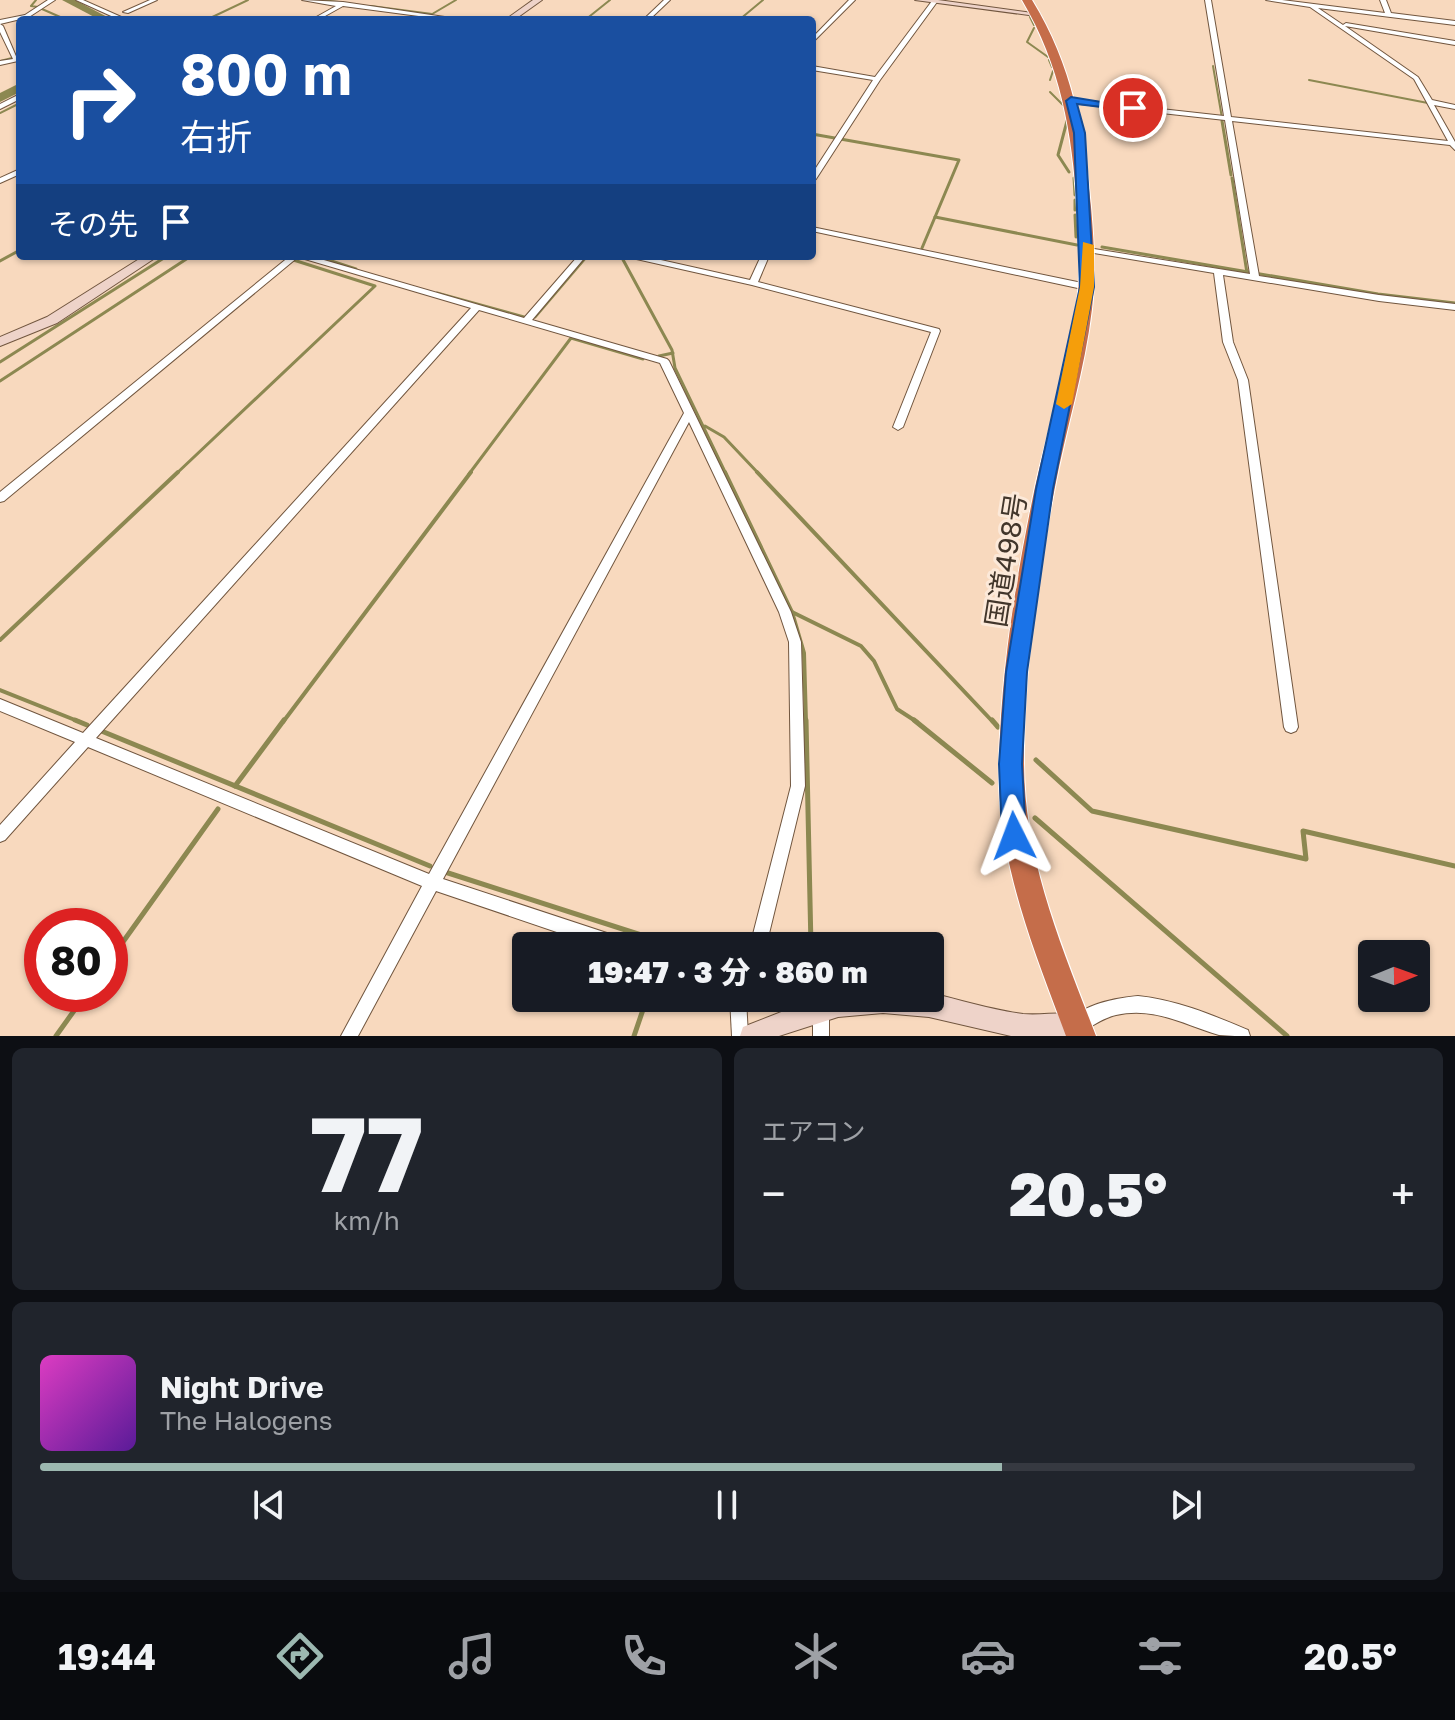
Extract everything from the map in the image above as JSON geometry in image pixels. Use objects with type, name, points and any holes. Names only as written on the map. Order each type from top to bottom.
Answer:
[{"type":"highway","name":"国道498号","points":[[1032,7],[1071,101],[1080,133],[1088,250],[1087,287],[1044,489],[1017,672],[1011,764],[1014,836],[1030,904],[1079,1030]]},
{"type":"street","points":[[27,16],[52,0]]},
{"type":"street","points":[[79,0],[117,16]]},
{"type":"street","points":[[124,16],[122,13],[154,0]]},
{"type":"street","points":[[305,0],[433,16]]},
{"type":"street","points":[[515,16],[538,0]]},
{"type":"street","points":[[650,16],[667,0]]},
{"type":"street","points":[[657,16],[674,0]]},
{"type":"street","points":[[816,37],[852,0]]},
{"type":"street","points":[[919,0],[1032,7]]},
{"type":"street","points":[[1208,0],[1254,275]]},
{"type":"street","points":[[1269,0],[1455,23]]},
{"type":"street","points":[[1383,0],[1389,16]]},
{"type":"street","points":[[816,172],[877,79],[934,2]]},
{"type":"street","points":[[322,16],[346,3]]},
{"type":"street","points":[[1312,6],[1416,78],[1454,145]]},
{"type":"street","points":[[126,12],[132,16]]},
{"type":"street","points":[[0,24],[16,60],[0,63]]},
{"type":"street","points":[[1341,25],[1455,43]]},
{"type":"street","points":[[816,69],[877,79]]},
{"type":"street","points":[[1071,101],[1454,145]]},
{"type":"street","points":[[1431,102],[1455,107]]},
{"type":"street","points":[[816,230],[1087,287]]},
{"type":"street","points":[[1088,250],[1455,307]]},
{"type":"street","points":[[0,342],[52,320],[146,260]]},
{"type":"street","points":[[0,498],[293,260]]},
{"type":"street","points":[[302,260],[527,320],[664,361],[785,612],[795,642],[798,786],[762,932]]},
{"type":"street","points":[[527,320],[579,260]]},
{"type":"street","points":[[662,260],[936,331],[898,427]]},
{"type":"street","points":[[753,283],[763,260]]},
{"type":"street","points":[[1218,272],[1228,342],[1243,380],[1291,727]]},
{"type":"street","points":[[0,835],[82,740],[477,307]]},
{"type":"street","points":[[349,1036],[430,882],[688,414]]},
{"type":"street","points":[[0,705],[430,882],[580,932]]},
{"type":"street","points":[[944,1009],[1038,1034],[1079,1030],[1103,1009],[1141,1003],[1171,1007],[1242,1036]]},
{"type":"street","points":[[739,1012],[740,1036]]},
{"type":"street","points":[[752,1036],[809,1012]]},
{"type":"street","points":[[821,1012],[821,1036]]},
{"type":"waterway","points":[[36,0],[31,6],[38,7]]},
{"type":"waterway","points":[[67,0],[100,16]]},
{"type":"waterway","points":[[214,16],[248,0]]},
{"type":"waterway","points":[[321,0],[339,2]]},
{"type":"waterway","points":[[429,16],[456,0]]},
{"type":"waterway","points":[[590,16],[610,0]]},
{"type":"waterway","points":[[744,16],[763,0]]},
{"type":"waterway","points":[[371,6],[432,14]]},
{"type":"waterway","points":[[653,16],[659,8]]},
{"type":"waterway","points":[[42,9],[58,16]]},
{"type":"waterway","points":[[1030,17],[1034,25]]},
{"type":"waterway","points":[[1034,28],[1027,42],[1048,57]]},
{"type":"waterway","points":[[0,61],[12,58]]},
{"type":"waterway","points":[[1049,60],[1052,67]]},
{"type":"waterway","points":[[1213,66],[1222,118]]},
{"type":"waterway","points":[[1050,80],[1053,71]]},
{"type":"waterway","points":[[1309,80],[1433,104]]},
{"type":"waterway","points":[[0,98],[16,89]]},
{"type":"waterway","points":[[1050,92],[1063,105]]},
{"type":"waterway","points":[[0,113],[16,105]]},
{"type":"waterway","points":[[1067,121],[1058,155],[1069,172]]},
{"type":"waterway","points":[[1222,121],[1231,175]]},
{"type":"waterway","points":[[816,135],[959,160],[935,217]]},
{"type":"waterway","points":[[1074,178],[1075,195]]},
{"type":"waterway","points":[[1232,178],[1247,272]]},
{"type":"waterway","points":[[1075,200],[1075,210]]},
{"type":"waterway","points":[[1075,215],[1076,237]]},
{"type":"waterway","points":[[922,248],[935,217]]},
{"type":"waterway","points":[[935,217],[1077,245]]},
{"type":"waterway","points":[[1102,247],[1247,272]]},
{"type":"waterway","points":[[0,261],[16,252]]},
{"type":"waterway","points":[[0,362],[161,260]]},
{"type":"waterway","points":[[0,381],[185,260]]},
{"type":"waterway","points":[[176,474],[375,286],[294,260]]},
{"type":"waterway","points":[[328,260],[356,269]]},
{"type":"waterway","points":[[535,317],[584,260]]},
{"type":"waterway","points":[[623,260],[673,353]]},
{"type":"waterway","points":[[1247,272],[1378,294],[1455,303]]},
{"type":"waterway","points":[[437,293],[524,317]]},
{"type":"waterway","points":[[469,474],[571,338],[643,359]]},
{"type":"waterway","points":[[659,356],[673,353]]},
{"type":"waterway","points":[[673,353],[675,368],[726,474]]},
{"type":"waterway","points":[[705,426],[724,437],[759,474]]},
{"type":"waterway","points":[[0,640],[178,472]]},
{"type":"waterway","points":[[283,722],[471,472]]},
{"type":"waterway","points":[[725,472],[792,612]]},
{"type":"waterway","points":[[757,472],[993,722]]},
{"type":"waterway","points":[[792,612],[861,646],[874,661],[897,709],[914,720]]},
{"type":"waterway","points":[[792,612],[804,653],[806,722]]},
{"type":"waterway","points":[[0,690],[75,720]]},
{"type":"waterway","points":[[75,720],[80,722]]},
{"type":"waterway","points":[[75,720],[87,725]]},
{"type":"waterway","points":[[235,786],[284,720]]},
{"type":"waterway","points":[[806,720],[811,932]]},
{"type":"waterway","points":[[914,720],[992,783]]},
{"type":"waterway","points":[[992,720],[998,727]]},
{"type":"waterway","points":[[99,730],[235,786]]},
{"type":"waterway","points":[[1036,760],[1092,811],[1306,859],[1303,831],[1455,866]]},
{"type":"waterway","points":[[235,786],[430,866]]},
{"type":"waterway","points":[[128,935],[218,809]]},
{"type":"waterway","points":[[1035,818],[1287,1036]]},
{"type":"waterway","points":[[445,872],[632,932]]},
{"type":"waterway","points":[[56,1036],[73,1012]]},
{"type":"waterway","points":[[634,1036],[642,1012]]},
{"type":"slow traffic","points":[[1064,404],[1087,287],[1088,245]]},
{"type":"route","points":[[1014,836],[1011,764],[1017,672],[1044,489],[1087,287],[1088,250],[1080,133],[1071,101],[1133,108]]}]
